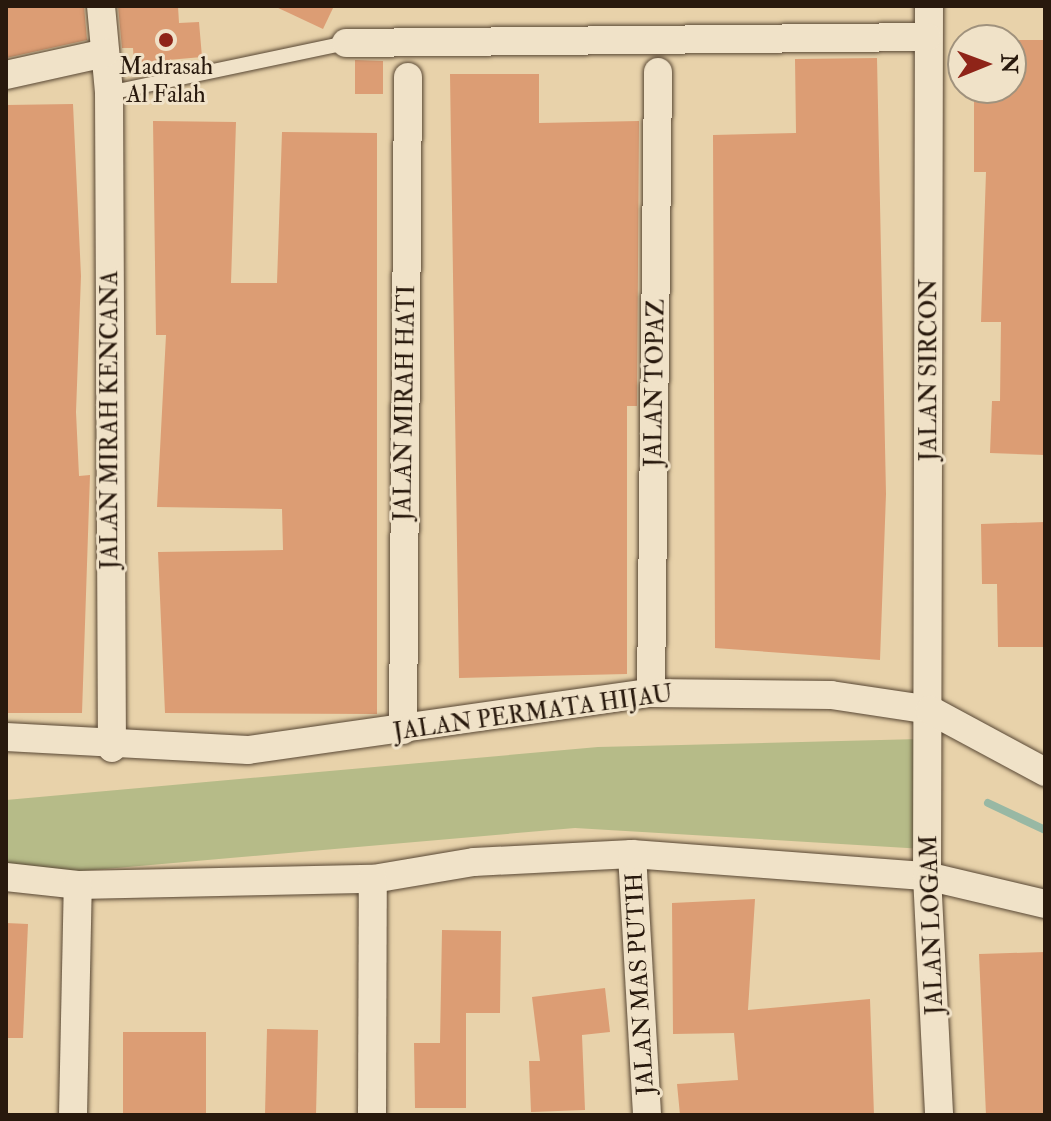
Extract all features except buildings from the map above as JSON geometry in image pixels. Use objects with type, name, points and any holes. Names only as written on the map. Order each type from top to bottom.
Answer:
[{"type":"street","name":"JALAN MIRAH KENCANA","points":[[101,6],[109,93],[112,748]]},
{"type":"street","name":"JALAN SIRCON","points":[[929,6],[930,722]]},
{"type":"street","points":[[346,43],[927,37]]},
{"type":"street","points":[[6,75],[105,53]]},
{"type":"street","name":"JALAN TOPAZ","points":[[651,693],[658,72]]},
{"type":"street","name":"JALAN MIRAH HATI","points":[[403,730],[408,77]]},
{"type":"street","name":"JALAN PERMATA HIJAU","points":[[6,737],[112,748],[248,750],[651,693],[831,695],[930,722],[1045,772]]},
{"type":"street","name":"JALAN LOGAM","points":[[930,722],[927,876],[939,1115]]},
{"type":"street","points":[[6,877],[78,885],[373,879],[474,862],[632,854],[927,876],[1045,904]]},
{"type":"street","name":"JALAN MAS PUTIH","points":[[632,854],[647,1115]]},
{"type":"street","points":[[372,1115],[373,879]]},
{"type":"street","points":[[73,1115],[78,885]]},
{"type":"lane","points":[[109,93],[346,43]]},
{"type":"green space","points":[[920,739],[924,849],[575,828],[48,874],[6,870],[6,800],[598,747]]},
{"type":"waterway","points":[[988,803],[1045,830]]},
{"type":"place","name":"Madrasah Al Falah","points":[[166,40]]}]
